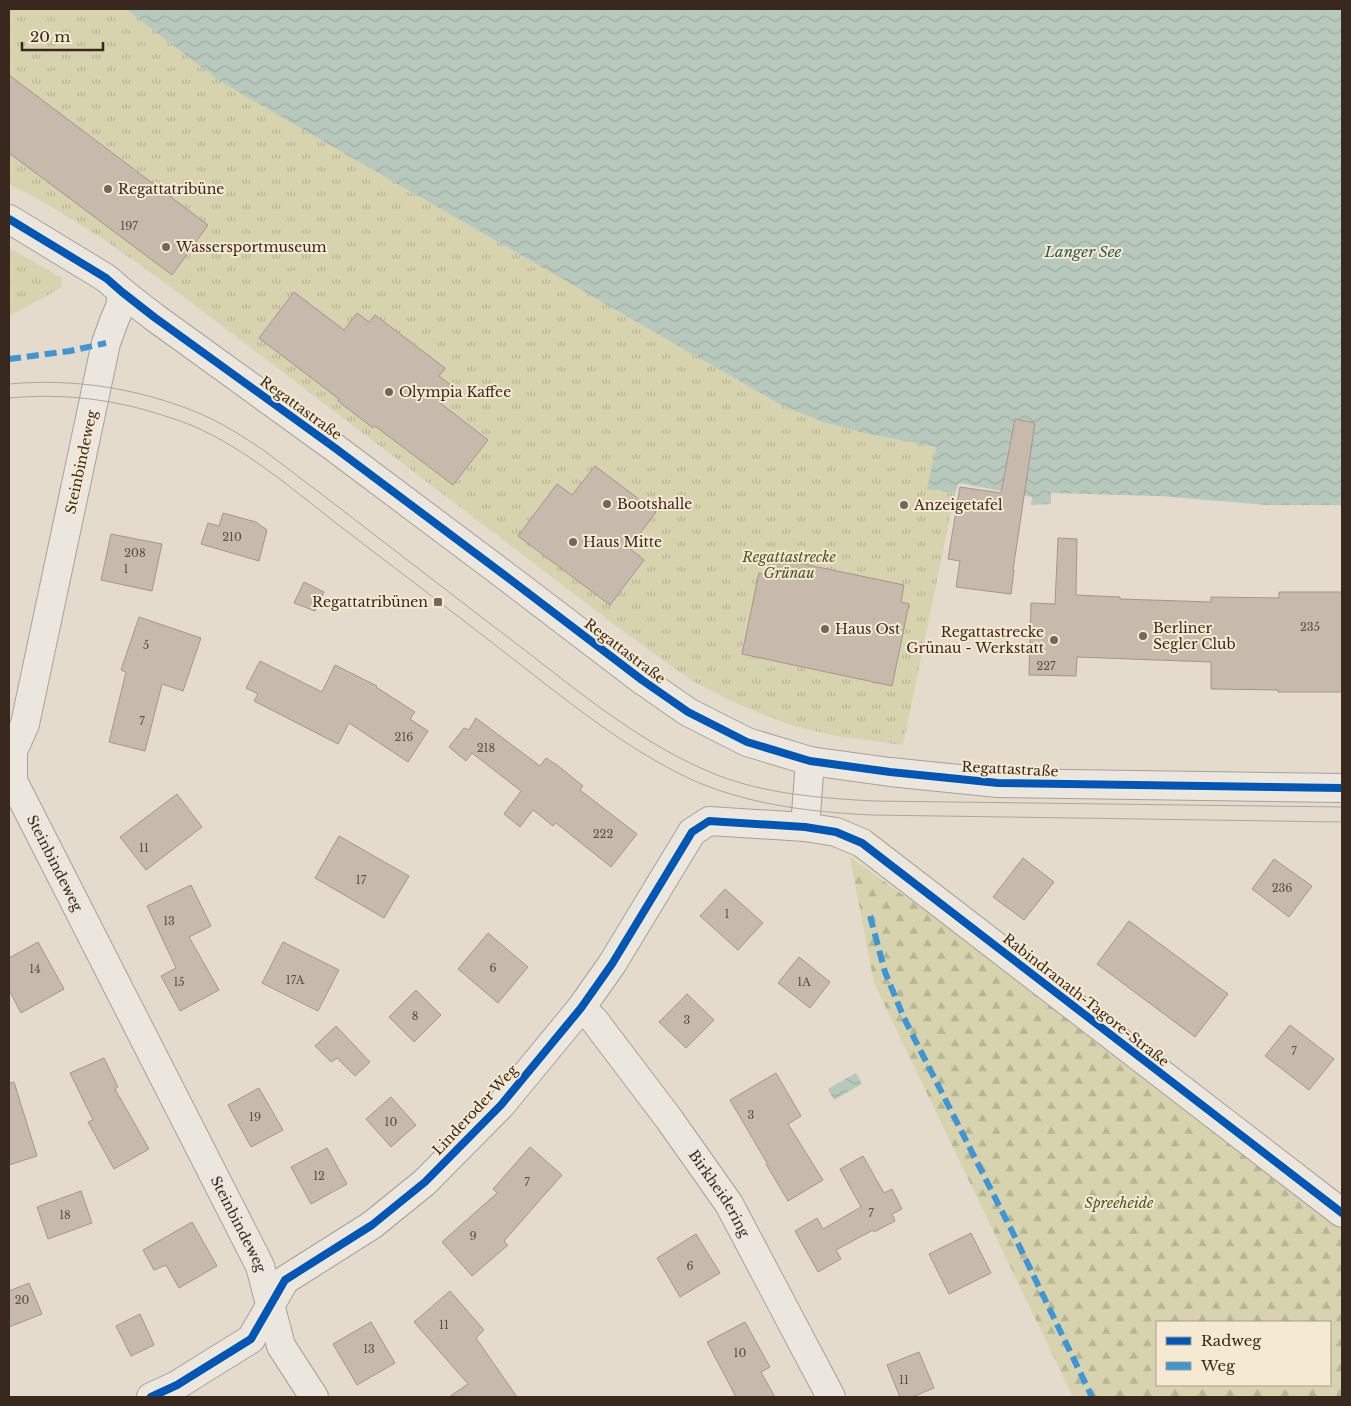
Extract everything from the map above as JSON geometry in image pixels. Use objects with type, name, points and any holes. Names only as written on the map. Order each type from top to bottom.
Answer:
[{"type":"street","name":"Regattastraße","points":[[9,219],[106,278],[154,317],[496,568],[642,680],[688,712],[747,742],[810,761],[890,772],[998,783],[1342,788]]},
{"type":"street","name":"Steinbindeweg","points":[[122,292],[120,307],[105,351],[26,724],[11,752],[13,781],[260,1266],[281,1346],[314,1397]]},
{"type":"street","points":[[805,827],[810,761]]},
{"type":"street","name":"Linderoder Weg","points":[[151,1397],[177,1385],[251,1339],[285,1280],[372,1226],[425,1182],[501,1106],[581,1008],[612,964],[692,832],[709,821],[805,827]]},
{"type":"street","name":"Rabindranath-Tagore-Straße","points":[[805,827],[836,832],[862,843],[1342,1213]]},
{"type":"street","name":"Birkheidering","points":[[581,1008],[594,1020],[663,1111],[728,1204],[832,1397]]},
{"type":"green space","name":"Regattastrecke Grünau","points":[[9,9],[128,9],[262,106],[781,405],[823,422],[863,433],[936,447],[936,491],[955,493],[903,745],[837,736],[794,726],[729,700],[693,681],[611,622],[175,290],[105,240],[42,201],[9,184]]},
{"type":"green space","points":[[9,248],[62,278],[61,288],[9,316]]},
{"type":"green space","name":"Spreeheide","points":[[850,857],[1342,1209],[1342,1397],[1073,1397],[874,983]]},
{"type":"water","name":"Langer See","points":[[126,9],[1342,9],[1342,505],[1267,505],[1159,496],[1051,493],[1051,504],[1031,505],[1032,497],[959,483],[955,493],[927,489],[936,447],[863,433],[823,422],[781,405],[220,81]]},
{"type":"water","points":[[856,1073],[862,1084],[834,1100],[828,1089]]},
{"type":"building","name":"Regattatribüne","points":[[9,75],[208,225],[172,275],[9,153]]},
{"type":"building","name":"Olympia Kaffee","points":[[294,292],[344,330],[357,313],[369,322],[375,315],[445,368],[439,376],[452,386],[439,402],[488,440],[453,485],[375,426],[373,428],[338,401],[339,399],[259,338]]},
{"type":"building","points":[[1015,419],[1035,423],[1011,594],[956,587],[960,561],[948,559],[960,487],[1001,493]]},
{"type":"building","name":"Haus Mitte","points":[[595,466],[656,512],[629,548],[644,560],[610,605],[518,536],[557,484],[572,495]]},
{"type":"building","points":[[223,513],[256,522],[267,530],[259,561],[201,544],[208,523],[219,526]]},
{"type":"building","points":[[111,534],[162,544],[152,591],[101,580]]},
{"type":"building","points":[[1058,538],[1077,539],[1076,595],[1120,597],[1120,599],[1211,602],[1211,597],[1279,598],[1279,592],[1342,592],[1342,692],[1211,689],[1211,662],[1077,657],[1076,676],[1029,675],[1031,603],[1055,604]]},
{"type":"building","name":"Haus Ost","points":[[770,557],[904,585],[901,602],[909,604],[892,686],[742,654],[759,573],[766,575]]},
{"type":"building","points":[[304,582],[324,592],[315,611],[294,603]]},
{"type":"building","points":[[139,617],[201,638],[183,691],[162,684],[145,751],[109,742],[126,672],[121,670]]},
{"type":"building","points":[[260,661],[322,692],[335,665],[377,686],[415,712],[410,719],[428,731],[408,762],[349,723],[338,744],[254,701],[258,694],[246,688]]},
{"type":"building","points":[[476,718],[540,766],[546,758],[557,765],[583,786],[580,790],[637,834],[611,867],[556,823],[553,826],[533,810],[520,827],[504,814],[521,791],[472,753],[466,761],[449,747],[464,728],[469,730]]},
{"type":"building","points":[[177,794],[202,827],[146,870],[120,837]]},
{"type":"building","points":[[339,836],[409,876],[384,918],[315,878]]},
{"type":"building","points":[[1023,858],[1054,882],[1024,920],[993,897]]},
{"type":"building","points":[[1274,859],[1312,886],[1289,917],[1252,889]]},
{"type":"building","points":[[191,885],[211,926],[189,937],[219,990],[180,1011],[161,976],[176,968],[147,906]]},
{"type":"building","points":[[725,889],[763,923],[738,950],[700,916]]},
{"type":"building","points":[[1129,921],[1228,994],[1195,1037],[1097,964]]},
{"type":"building","points":[[488,933],[528,967],[498,1003],[458,969]]},
{"type":"building","points":[[38,942],[64,989],[21,1013],[9,990],[9,958]]},
{"type":"building","points":[[283,942],[339,970],[318,1011],[262,983]]},
{"type":"building","points":[[799,957],[830,982],[810,1008],[778,983]]},
{"type":"building","points":[[416,990],[441,1015],[414,1042],[389,1017]]},
{"type":"building","points":[[687,994],[714,1020],[686,1048],[659,1022]]},
{"type":"building","points":[[1290,1025],[1334,1059],[1309,1090],[1265,1056]]},
{"type":"building","points":[[336,1026],[370,1062],[355,1076],[337,1058],[331,1062],[315,1046]]},
{"type":"building","points":[[104,1058],[118,1087],[115,1089],[149,1149],[114,1169],[88,1122],[93,1120],[70,1073]]},
{"type":"building","points":[[776,1073],[801,1116],[788,1124],[823,1180],[788,1201],[730,1100]]},
{"type":"building","points":[[14,1082],[37,1156],[9,1165],[9,1083]]},
{"type":"building","points":[[259,1088],[283,1130],[251,1147],[228,1105]]},
{"type":"building","points":[[391,1097],[416,1125],[391,1147],[366,1119]]},
{"type":"building","points":[[530,1147],[562,1175],[504,1241],[508,1245],[472,1276],[442,1242],[497,1193],[493,1189]]},
{"type":"building","points":[[327,1148],[347,1184],[311,1204],[291,1167]]},
{"type":"building","points":[[863,1156],[884,1193],[892,1189],[902,1209],[892,1214],[895,1221],[874,1232],[873,1230],[836,1250],[841,1259],[818,1272],[795,1231],[817,1218],[823,1229],[861,1207],[840,1169]]},
{"type":"building","points":[[81,1191],[92,1223],[48,1239],[37,1207]]},
{"type":"building","points":[[192,1222],[217,1266],[179,1288],[166,1265],[154,1270],[143,1250]]},
{"type":"building","points":[[971,1233],[991,1273],[949,1294],[929,1254]]},
{"type":"building","points":[[696,1234],[720,1273],[680,1297],[657,1258]]},
{"type":"building","points":[[29,1283],[42,1314],[9,1327],[9,1291]]},
{"type":"building","points":[[450,1291],[484,1330],[476,1338],[517,1397],[449,1397],[468,1384],[414,1322]]},
{"type":"building","points":[[140,1314],[154,1345],[131,1356],[116,1326]]},
{"type":"building","points":[[371,1322],[395,1363],[357,1385],[333,1344]]},
{"type":"building","points":[[745,1322],[770,1367],[761,1372],[775,1397],[736,1397],[707,1342]]},
{"type":"building","points":[[919,1352],[934,1388],[912,1397],[900,1397],[887,1365]]},
{"type":"tram line","points":[[9,384],[56,382],[128,391],[174,404],[223,425],[266,452],[613,717],[663,749],[717,775],[774,791],[873,801],[1342,807]]},
{"type":"tram line","points":[[9,398],[68,397],[127,405],[165,416],[213,435],[285,483],[618,738],[661,764],[706,786],[776,805],[824,812],[872,815],[1342,822]]},
{"type":"marked path","points":[[9,359],[70,351],[106,343]]},
{"type":"marked path","points":[[870,916],[885,972],[904,1018],[1013,1233],[1092,1397]]},
{"type":"cycle path","points":[[9,219],[106,278],[154,317],[335,448],[642,680],[688,712],[747,742],[810,761],[890,772],[998,783],[1342,788]]},
{"type":"cycle path","points":[[151,1397],[177,1385],[251,1339],[285,1280],[372,1225],[425,1182],[501,1105],[581,1008],[612,964],[692,832],[709,821],[805,827],[836,832],[862,843],[1342,1213]]},
{"type":"place","name":"Regattatribüne","points":[[108,189]]},
{"type":"place","name":"Wassersportmuseum","points":[[166,247]]},
{"type":"place","name":"Olympia Kaffee","points":[[389,392]]},
{"type":"place","name":"Bootshalle","points":[[607,504]]},
{"type":"place","name":"Anzeigetafel","points":[[904,505]]},
{"type":"place","name":"Haus Mitte","points":[[573,542]]},
{"type":"place","name":"Regattatribünen","points":[[438,602]]},
{"type":"place","name":"Haus Ost","points":[[825,629]]},
{"type":"place","name":"Berliner Segler Club","points":[[1143,636]]},
{"type":"place","name":"Regattastrecke Grünau - Werkstatt","points":[[1054,640]]}]
